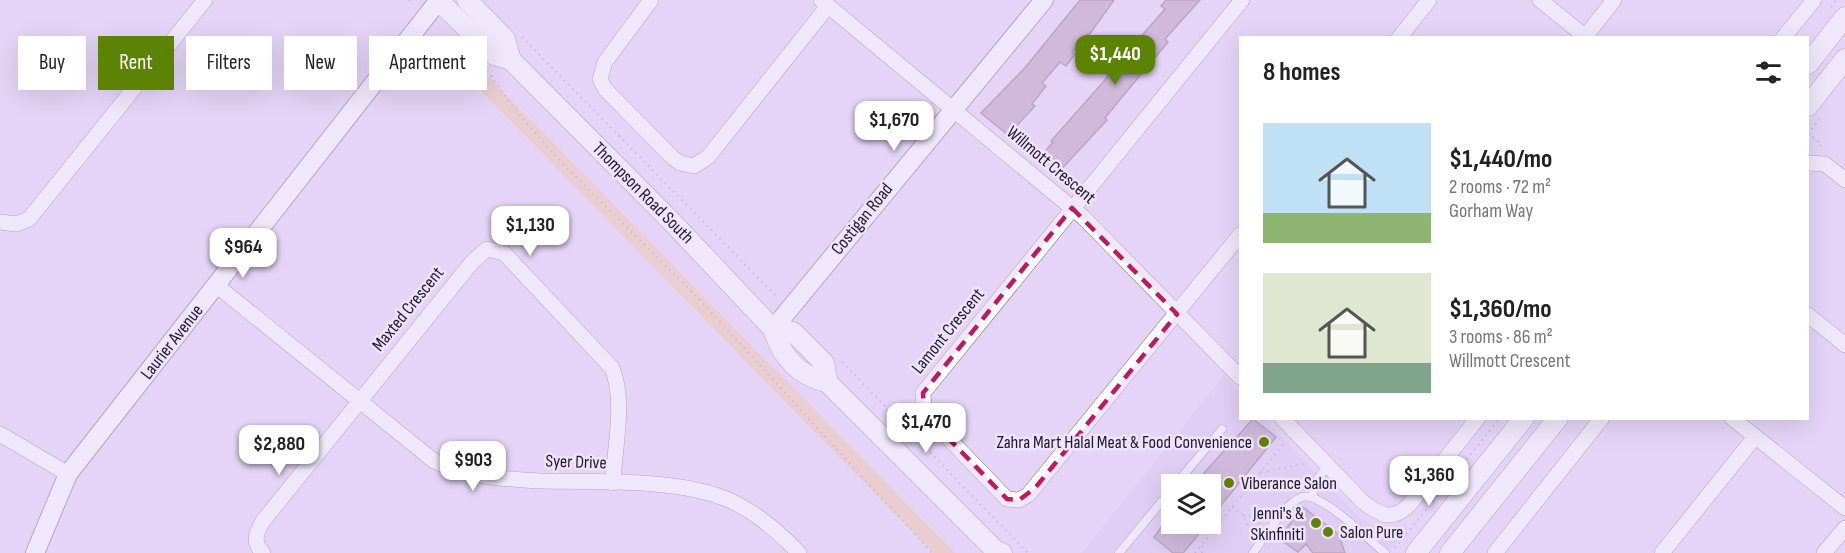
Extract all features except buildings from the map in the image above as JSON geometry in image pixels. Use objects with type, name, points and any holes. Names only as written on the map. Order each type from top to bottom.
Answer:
[{"type":"main road","name":"Thompson Road South","points":[[439,0],[494,56],[511,60]]},
{"type":"main road","name":"Thompson Road South","points":[[467,0],[505,39],[511,60],[673,223],[773,329],[793,332],[824,363],[828,383],[999,553]]},
{"type":"main road","points":[[1809,63],[1845,17]]},
{"type":"main road","points":[[1809,104],[1845,58]]},
{"type":"main road","points":[[1416,553],[1522,420]]},
{"type":"main road","points":[[1450,553],[1556,420]]},
{"type":"street","points":[[0,222],[16,224],[29,219],[205,0]]},
{"type":"street","name":"Laurier Avenue","points":[[35,553],[68,474],[439,0]]},
{"type":"street","points":[[651,0],[605,62],[600,79],[605,89],[673,158],[680,163],[694,166],[708,158],[824,3]]},
{"type":"street","name":"Costigan Road","points":[[773,329],[1044,0]]},
{"type":"street","points":[[1072,208],[1242,0]]},
{"type":"street","points":[[1401,36],[1429,0]]},
{"type":"street","points":[[1540,0],[1585,36]]},
{"type":"street","points":[[1587,36],[1614,0]]},
{"type":"street","points":[[1785,36],[1814,0]]},
{"type":"street","name":"Willmott Crescent","points":[[824,3],[1072,208],[1239,376]]},
{"type":"street","points":[[1813,163],[1845,180]]},
{"type":"street","name":"Lamont Crescent","points":[[1072,208],[923,393],[921,400],[924,413],[1007,499],[1019,500],[1028,495],[1178,314]]},
{"type":"street","points":[[1178,314],[1239,236]]},
{"type":"street","name":"Maxted Crescent","points":[[358,400],[480,252],[492,248],[499,250],[612,368],[617,396],[613,483]]},
{"type":"street","name":"Syer Drive","points":[[216,285],[434,460],[454,470],[503,479],[678,488],[730,500],[773,527],[799,553]]},
{"type":"street","points":[[1809,316],[1845,345]]},
{"type":"street","points":[[263,553],[255,542],[256,534],[263,521],[358,400]]},
{"type":"street","points":[[1284,420],[1374,511],[1382,515],[1395,516],[1409,505],[1476,420]]},
{"type":"street","points":[[1495,553],[1600,420]]},
{"type":"street","points":[[1734,420],[1845,508]]},
{"type":"street","points":[[0,434],[68,474]]},
{"type":"street","points":[[1662,553],[1755,437]]},
{"type":"street","points":[[1824,553],[1845,528]]},
{"type":"lane","points":[[1184,474],[1222,429]]},
{"type":"lane","points":[[1312,496],[1318,478],[1329,466]]},
{"type":"lane","points":[[1253,553],[1291,504],[1301,497],[1312,496],[1324,502],[1385,553]]},
{"type":"lane","points":[[1119,553],[1161,502]]},
{"type":"path","points":[[519,34],[776,296]]},
{"type":"path","points":[[487,71],[517,112],[558,159],[700,300],[932,553]]},
{"type":"path","points":[[1809,134],[1821,144],[1813,163]]},
{"type":"path","points":[[841,361],[1028,553]]},
{"type":"path","points":[[1392,553],[1498,420]]},
{"type":"path","points":[[1195,553],[1285,442]]},
{"type":"path","points":[[1261,472],[1305,464]]},
{"type":"path","points":[[1232,507],[1244,516],[1250,516],[1269,531]]},
{"type":"path","points":[[1244,516],[1245,523],[1264,539]]},
{"type":"path","points":[[1202,553],[1203,544]]},
{"type":"highlighted area","points":[[1072,208],[1177,314],[1035,488],[1019,500],[1007,499],[924,413],[923,393]]},
{"type":"shaded area","points":[[487,76],[955,553],[933,553],[480,90],[487,90]]},
{"type":"shaded area","points":[[1224,375],[1239,392],[1239,420],[1265,420],[1361,519],[1398,540],[1388,553],[1082,553]]},
{"type":"place","name":"Zahra Mart Halal Meat & Food Convenience","points":[[1264,442]]},
{"type":"place","name":"Viberance Salon","points":[[1229,483]]},
{"type":"place","name":"Jenni's & Skinfiniti","points":[[1316,523]]},
{"type":"place","name":"Salon Pure","points":[[1328,532]]}]
